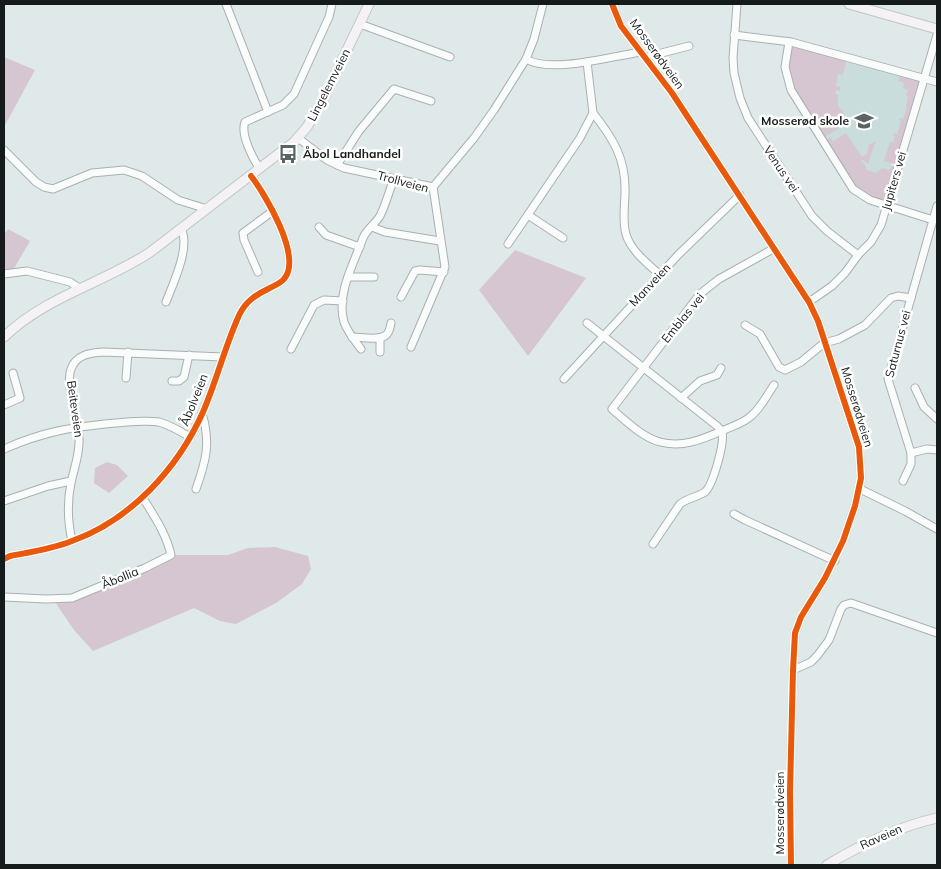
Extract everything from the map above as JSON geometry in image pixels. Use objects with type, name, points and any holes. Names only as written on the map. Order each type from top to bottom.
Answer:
[{"type":"main road","name":"Lingelemveien","points":[[4,338],[30,315],[47,304],[140,259],[207,210],[298,138],[321,104],[369,4]]},
{"type":"main road","points":[[849,4],[872,7],[937,29]]},
{"type":"main road","name":"Raveien","points":[[827,865],[875,838],[937,818]]},
{"type":"street","points":[[226,4],[268,112]]},
{"type":"street","points":[[260,169],[245,136],[244,126],[249,120],[283,105],[298,87],[330,17],[332,4]]},
{"type":"street","points":[[433,187],[474,138],[526,60],[534,39],[543,4]]},
{"type":"street","name":"Mosserødveien","points":[[612,4],[621,26],[672,93],[809,302],[818,322],[859,447],[861,466],[860,489],[850,523],[834,561],[798,623],[795,633],[790,792],[791,865]]},
{"type":"street","name":"Venus vei","points":[[737,4],[732,58],[740,98],[748,118],[812,216],[827,231],[858,255]]},
{"type":"street","points":[[360,24],[450,57]]},
{"type":"street","points":[[734,35],[789,42],[937,82]]},
{"type":"street","name":"Jupiters vei","points":[[809,302],[832,286],[845,273],[876,235],[881,225],[937,35]]},
{"type":"street","points":[[789,42],[785,68],[792,90],[853,189],[861,196],[933,220]]},
{"type":"street","name":"Mosserødveien","points":[[644,55],[689,46]]},
{"type":"street","points":[[526,60],[533,63],[547,64],[587,62],[644,55]]},
{"type":"street","points":[[587,62],[593,113],[617,147],[622,158],[626,179],[624,225],[626,234],[637,252],[660,275]]},
{"type":"street","points":[[337,165],[360,131],[394,89],[431,101]]},
{"type":"street","points":[[508,244],[580,138],[593,113]]},
{"type":"street","name":"Trollveien","points":[[298,138],[327,160],[344,168],[433,187],[445,267],[411,348]]},
{"type":"street","points":[[4,150],[36,182],[44,187],[53,189],[92,173],[124,170],[142,176],[178,200],[207,210]]},
{"type":"street","name":"Åbolveien","points":[[4,559],[72,541],[120,517],[143,498],[190,437],[202,413],[238,316],[247,302],[282,281],[287,272],[288,252],[282,233],[273,211],[251,176]]},
{"type":"street","points":[[361,349],[344,323],[342,301],[348,277],[367,230],[372,227],[379,217],[394,178]]},
{"type":"street","name":"Manveien","points":[[564,378],[660,275],[740,195]]},
{"type":"street","name":"Saturnus vei","points":[[911,453],[888,379],[937,206]]},
{"type":"street","points":[[258,272],[244,240],[243,233],[273,211]]},
{"type":"street","points":[[528,215],[563,238]]},
{"type":"street","points":[[319,227],[326,235],[360,247]]},
{"type":"street","points":[[372,227],[385,232],[440,241]]},
{"type":"street","points":[[166,302],[182,254],[184,234],[181,229]]},
{"type":"street","name":"Emblas vei","points":[[722,431],[700,441],[673,444],[659,442],[645,435],[612,409],[693,303],[707,288],[719,279],[773,249]]},
{"type":"street","points":[[401,297],[416,272],[420,270],[444,272]]},
{"type":"street","points":[[4,274],[27,271],[70,282],[79,288]]},
{"type":"street","points":[[348,277],[374,277]]},
{"type":"street","points":[[745,325],[760,334],[779,367],[785,370],[801,362],[824,343],[839,340],[865,325],[891,298],[898,296],[910,298]]},
{"type":"street","points":[[292,349],[314,305],[324,300],[342,301]]},
{"type":"street","points":[[352,337],[380,338],[389,331],[391,323]]},
{"type":"street","points":[[587,323],[722,431],[722,445],[719,458],[709,487],[680,504],[653,544]]},
{"type":"street","points":[[380,338],[380,352]]},
{"type":"street","points":[[126,378],[128,352]]},
{"type":"street","name":"Beiteveien","points":[[72,541],[69,492],[79,448],[78,426],[70,383],[70,375],[74,364],[84,355],[92,353],[128,352],[223,357]]},
{"type":"street","points":[[172,381],[179,381],[184,377],[189,355]]},
{"type":"street","points":[[681,398],[700,381],[717,375],[721,368]]},
{"type":"street","points":[[4,405],[20,398],[13,373]]},
{"type":"street","points":[[722,431],[752,415],[774,385]]},
{"type":"street","points":[[915,388],[924,407],[937,419]]},
{"type":"street","points":[[196,489],[208,450],[205,422],[202,413]]},
{"type":"street","points":[[4,449],[34,436],[78,426],[151,421],[166,424],[190,437]]},
{"type":"street","points":[[903,481],[911,464],[911,453],[937,449]]},
{"type":"street","points":[[4,502],[48,486],[71,481]]},
{"type":"street","points":[[860,489],[937,528]]},
{"type":"street","name":"Åbollia","points":[[4,597],[72,598],[145,568],[171,554],[162,528],[143,498]]},
{"type":"street","points":[[734,514],[834,561]]},
{"type":"street","points":[[793,670],[811,662],[817,656],[832,634],[841,609],[850,603],[937,633]]},
{"type":"shaded area","name":"Mosserød skole","points":[[789,42],[922,77],[908,147],[899,147],[891,166],[888,182],[855,186],[794,89],[786,58]]},
{"type":"shaded area","points":[[791,45],[843,59],[846,62],[843,75],[838,74],[836,86],[841,87],[840,91],[836,90],[835,94],[838,95],[838,106],[844,113],[844,122],[838,129],[825,137],[793,89],[787,68]]},
{"type":"shaded area","points":[[4,57],[35,70],[4,127]]},
{"type":"shaded area","points":[[901,74],[921,80],[895,164],[884,161],[890,142],[893,142],[895,136],[893,135],[894,133],[897,134],[901,121],[899,118],[903,119],[907,107],[908,97],[906,96],[908,90],[903,88],[904,83],[898,81]]},
{"type":"shaded area","points":[[846,133],[862,157],[867,154],[869,145],[876,141],[868,164],[863,160],[861,161],[867,170],[876,173],[882,168],[890,170],[891,166],[894,166],[889,182],[891,187],[885,201],[875,200],[857,188],[826,140],[830,137],[833,141]]},
{"type":"shaded area","points":[[8,229],[30,241],[9,277],[4,278],[4,235]]},
{"type":"shaded area","points":[[515,250],[586,278],[528,356],[479,290]]},
{"type":"shaded area","points":[[107,462],[117,465],[128,476],[109,493],[94,483],[95,468]]},
{"type":"shaded area","points":[[275,547],[308,556],[311,569],[302,584],[276,603],[236,624],[220,621],[194,608],[93,651],[74,630],[53,599],[72,598],[171,555],[228,555],[248,548]]},
{"type":"cycle path","points":[[612,4],[621,26],[672,93],[809,302],[818,321],[859,447],[861,478],[855,506],[843,541],[825,578],[801,617],[795,633],[790,792],[791,865]]},
{"type":"cycle path","points":[[4,559],[64,544],[94,532],[114,520],[150,490],[166,472],[193,433],[212,389],[239,314],[253,298],[282,281],[289,269],[286,241],[280,226],[265,197],[251,176]]},
{"type":"place","name":"Mosserød skole","points":[[864,121]]},
{"type":"place","name":"Åbol Landhandel","points":[[288,154]]}]
